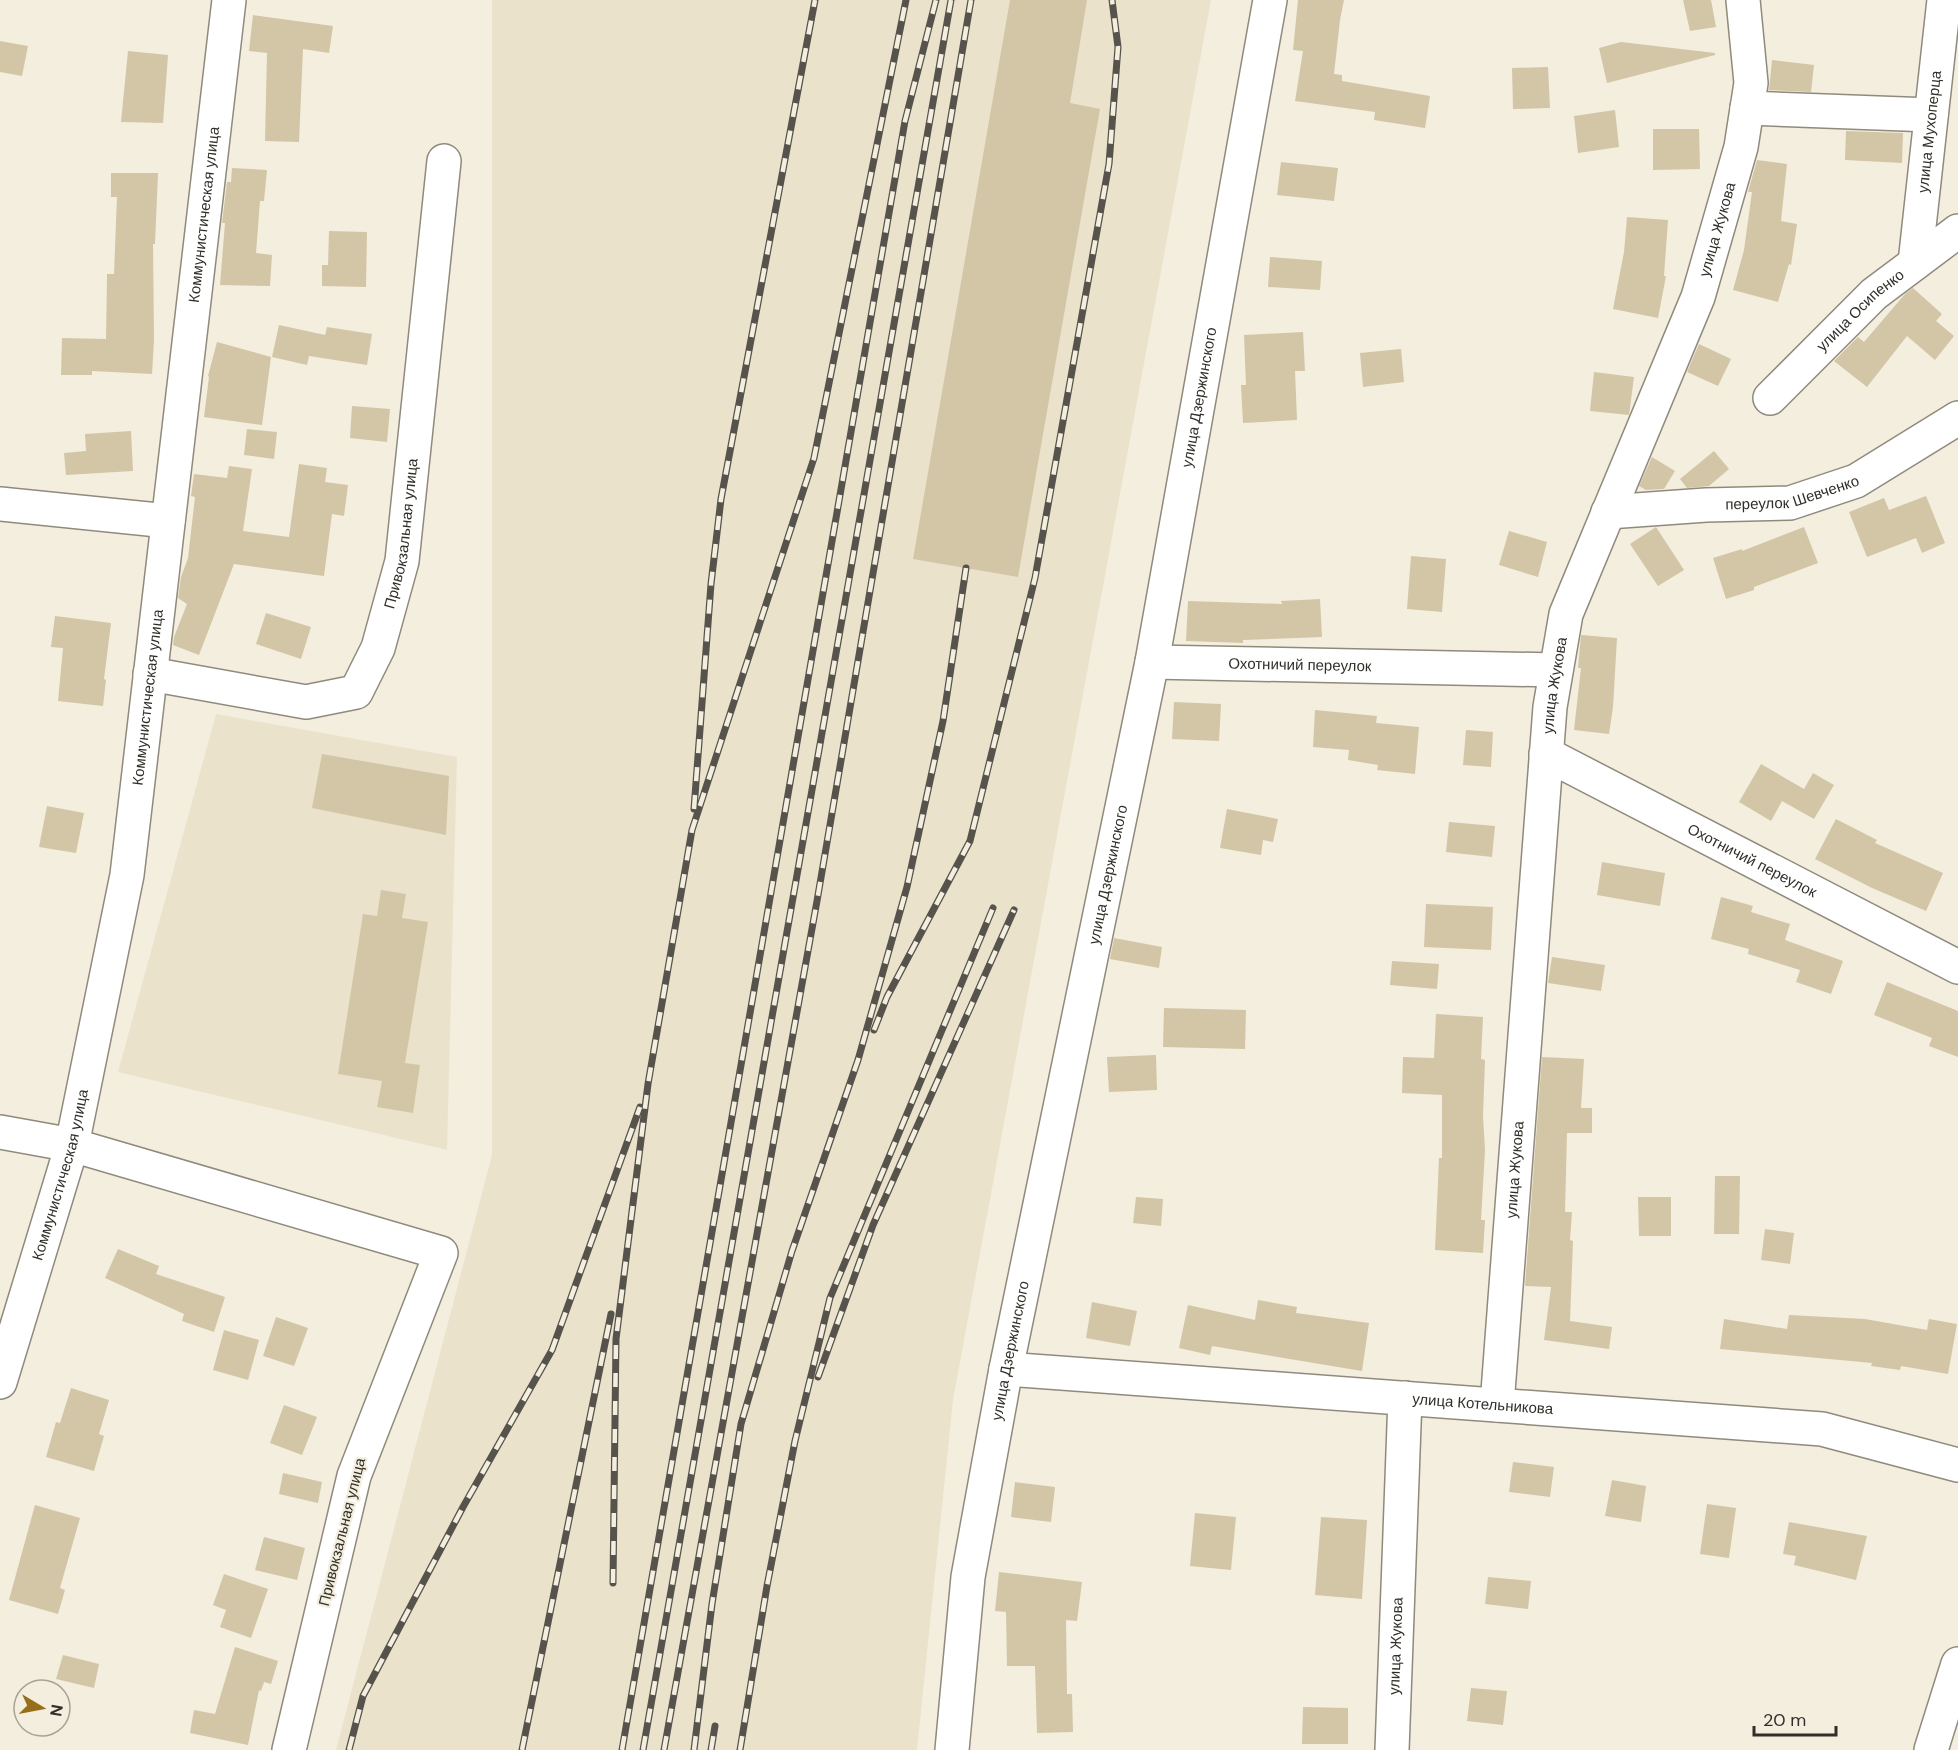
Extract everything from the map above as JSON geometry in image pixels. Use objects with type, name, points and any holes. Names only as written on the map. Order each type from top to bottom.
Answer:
[{"type":"street","name":"Коммунистическая улица","points":[[0,1382],[72,1145],[127,875],[229,0]]},
{"type":"street","name":"улица Дзержинского","points":[[952,1750],[968,1577],[1006,1369],[1152,662],[1270,0]]},
{"type":"street","name":"улица Жукова","points":[[1497,1405],[1546,754],[1556,670],[1566,614],[1698,297],[1742,147],[1751,83],[1743,0]]},
{"type":"street","name":"улица Мухоперца","points":[[1915,263],[1944,0]]},
{"type":"street","points":[[1747,108],[1931,115]]},
{"type":"street","name":"Привокзальная улица","points":[[150,674],[306,702],[356,692],[378,648],[402,561],[444,161]]},
{"type":"street","name":"улица Осипенко","points":[[1770,398],[1874,294],[1958,231]]},
{"type":"street","name":"переулок Шевченко","points":[[1608,512],[1706,505],[1790,503],[1856,481],[1958,418]]},
{"type":"street","points":[[0,504],[168,521]]},
{"type":"street","name":"Охотничий переулок","points":[[1152,662],[1556,670]]},
{"type":"street","name":"Охотничий переулок","points":[[1546,754],[1958,967]]},
{"type":"street","points":[[0,1132],[72,1145]]},
{"type":"street","name":"Привокзальная улица","points":[[72,1145],[441,1253],[354,1476],[289,1750]]},
{"type":"street","name":"улица Котельникова","points":[[1006,1369],[1822,1429],[1958,1465]]},
{"type":"street","name":"улица Жукова","points":[[1392,1750],[1405,1398]]},
{"type":"street","points":[[1931,1750],[1958,1664]]},
{"type":"shaded area","points":[[492,0],[1211,0],[953,1400],[917,1750],[336,1750],[492,1155]]},
{"type":"shaded area","points":[[216,714],[457,757],[447,1150],[118,1072]]},
{"type":"building","points":[[1010,0],[1087,0],[1070,103],[1100,109],[1018,577],[913,559]]},
{"type":"building","points":[[1298,0],[1344,0],[1334,74],[1342,75],[1342,81],[1430,96],[1425,128],[1374,120],[1375,112],[1295,101],[1303,51],[1293,50]]},
{"type":"building","points":[[1683,0],[1711,0],[1716,27],[1690,31]]},
{"type":"building","points":[[253,15],[333,26],[329,53],[303,49],[299,142],[265,141],[267,53],[249,51]]},
{"type":"building","points":[[0,41],[28,46],[22,76],[0,72]]},
{"type":"building","points":[[1621,42],[1715,53],[1715,55],[1607,83],[1599,48]]},
{"type":"building","points":[[128,51],[168,55],[163,123],[121,122]]},
{"type":"building","points":[[1772,60],[1814,65],[1811,92],[1769,90]]},
{"type":"building","points":[[1548,67],[1550,108],[1513,109],[1512,68]]},
{"type":"building","points":[[1615,110],[1619,147],[1578,153],[1574,116]]},
{"type":"building","points":[[1653,129],[1699,129],[1700,169],[1653,170]]},
{"type":"building","points":[[1846,131],[1903,133],[1902,163],[1845,160]]},
{"type":"building","points":[[1757,160],[1787,164],[1781,221],[1797,224],[1791,265],[1789,264],[1778,302],[1733,290],[1744,250],[1752,192],[1748,192]]},
{"type":"building","points":[[1281,162],[1338,168],[1334,201],[1277,195]]},
{"type":"building","points":[[232,168],[267,170],[264,201],[260,201],[256,253],[272,255],[270,286],[220,285],[225,223],[222,223],[227,182],[231,182]]},
{"type":"building","points":[[111,173],[158,173],[155,244],[153,244],[152,374],[92,371],[92,375],[61,375],[62,338],[106,339],[107,274],[114,274],[117,197],[111,197]]},
{"type":"building","points":[[1627,217],[1668,220],[1664,276],[1666,276],[1658,318],[1613,309],[1624,252]]},
{"type":"building","points":[[329,231],[367,232],[366,287],[322,286],[322,265],[328,265]]},
{"type":"building","points":[[1270,257],[1322,261],[1320,290],[1268,287]]},
{"type":"building","points":[[1913,288],[1942,314],[1936,321],[1954,336],[1935,360],[1907,336],[1867,387],[1834,361],[1858,337],[1864,342],[1905,294]]},
{"type":"building","points":[[279,325],[325,335],[327,327],[372,334],[367,365],[309,356],[307,365],[272,357]]},
{"type":"building","points":[[1303,332],[1305,371],[1295,371],[1297,420],[1243,423],[1241,385],[1246,385],[1244,335]]},
{"type":"building","points":[[217,342],[271,357],[262,425],[204,417],[208,376]]},
{"type":"building","points":[[1699,344],[1731,359],[1718,386],[1687,372]]},
{"type":"building","points":[[1401,349],[1404,382],[1363,387],[1360,353]]},
{"type":"building","points":[[1594,372],[1634,377],[1629,415],[1590,411]]},
{"type":"building","points":[[352,406],[390,409],[387,442],[350,438]]},
{"type":"building","points":[[247,429],[277,432],[274,459],[244,455]]},
{"type":"building","points":[[131,431],[133,471],[66,475],[64,453],[86,451],[85,434]]},
{"type":"building","points":[[1714,451],[1729,469],[1709,486],[1687,488],[1680,479]]},
{"type":"building","points":[[1652,457],[1675,471],[1664,489],[1646,490],[1639,486]]},
{"type":"building","points":[[299,464],[327,468],[325,482],[348,485],[344,516],[332,514],[324,576],[234,564],[199,655],[173,645],[187,604],[178,598],[181,577],[188,558],[195,497],[191,496],[194,474],[227,478],[229,466],[252,469],[243,531],[289,537]]},
{"type":"building","points":[[1926,496],[1945,543],[1922,553],[1916,538],[1867,557],[1849,512],[1884,498],[1889,510]]},
{"type":"building","points":[[1656,527],[1684,570],[1658,586],[1630,544]]},
{"type":"building","points":[[1804,527],[1818,563],[1754,587],[1754,590],[1726,599],[1713,558],[1742,549],[1742,551]]},
{"type":"building","points":[[1509,531],[1547,542],[1538,577],[1499,565]]},
{"type":"building","points":[[1411,556],[1446,559],[1442,612],[1407,609]]},
{"type":"building","points":[[1320,599],[1322,637],[1243,640],[1243,643],[1186,641],[1188,601],[1282,604],[1281,601]]},
{"type":"building","points":[[266,613],[311,627],[301,659],[256,644]]},
{"type":"building","points":[[55,616],[111,623],[103,706],[58,701],[63,648],[51,647]]},
{"type":"building","points":[[1581,635],[1617,638],[1609,734],[1574,730],[1581,668],[1578,668]]},
{"type":"building","points":[[1174,702],[1221,704],[1219,741],[1172,739]]},
{"type":"building","points":[[1315,710],[1377,716],[1376,723],[1419,727],[1415,774],[1377,770],[1378,765],[1348,760],[1349,750],[1313,747]]},
{"type":"building","points":[[1466,730],[1493,732],[1491,767],[1463,765]]},
{"type":"building","points":[[322,754],[449,776],[446,835],[312,808]]},
{"type":"building","points":[[1761,764],[1804,789],[1813,773],[1834,785],[1814,819],[1782,801],[1771,821],[1739,802]]},
{"type":"building","points":[[47,806],[84,813],[76,853],[39,847]]},
{"type":"building","points":[[1227,809],[1278,819],[1273,842],[1263,840],[1261,855],[1220,848]]},
{"type":"building","points":[[1836,819],[1877,840],[1875,843],[1943,873],[1926,911],[1872,888],[1815,859]]},
{"type":"building","points":[[1449,822],[1495,826],[1492,857],[1446,852]]},
{"type":"building","points":[[1602,862],[1665,873],[1660,906],[1597,895]]},
{"type":"building","points":[[381,890],[406,894],[402,918],[428,922],[405,1063],[420,1065],[413,1113],[377,1107],[382,1081],[338,1074],[363,914],[377,916]]},
{"type":"building","points":[[1721,897],[1753,906],[1751,912],[1790,924],[1785,940],[1843,961],[1831,994],[1796,982],[1800,970],[1748,954],[1749,949],[1711,939]]},
{"type":"building","points":[[1426,904],[1493,907],[1491,950],[1424,947]]},
{"type":"building","points":[[1114,938],[1162,947],[1159,968],[1110,959]]},
{"type":"building","points":[[1552,957],[1605,965],[1601,991],[1548,983]]},
{"type":"building","points":[[1392,961],[1439,964],[1437,989],[1390,985]]},
{"type":"building","points":[[1887,982],[1958,1011],[1958,1057],[1929,1046],[1932,1038],[1874,1015]]},
{"type":"building","points":[[1164,1008],[1246,1010],[1245,1049],[1163,1047]]},
{"type":"building","points":[[1436,1014],[1483,1017],[1481,1059],[1485,1060],[1483,1116],[1485,1150],[1481,1220],[1485,1220],[1483,1253],[1435,1250],[1439,1158],[1442,1158],[1442,1095],[1402,1093],[1403,1057],[1434,1058]]},
{"type":"building","points":[[1156,1055],[1157,1090],[1109,1092],[1107,1057]]},
{"type":"building","points":[[1542,1057],[1584,1059],[1581,1108],[1592,1108],[1592,1133],[1567,1133],[1565,1212],[1572,1212],[1570,1240],[1573,1241],[1570,1321],[1612,1327],[1609,1349],[1544,1340],[1551,1287],[1525,1286]]},
{"type":"building","points":[[1715,1176],[1740,1176],[1739,1234],[1714,1234]]},
{"type":"building","points":[[1136,1197],[1163,1199],[1161,1226],[1133,1223]]},
{"type":"building","points":[[1638,1197],[1671,1197],[1671,1236],[1639,1236]]},
{"type":"building","points":[[1765,1229],[1794,1233],[1790,1264],[1761,1260]]},
{"type":"building","points":[[118,1249],[159,1266],[156,1274],[225,1297],[214,1332],[182,1321],[184,1314],[105,1278]]},
{"type":"building","points":[[1258,1300],[1297,1307],[1296,1313],[1369,1323],[1362,1371],[1212,1346],[1210,1355],[1179,1348],[1188,1305],[1255,1320]]},
{"type":"building","points":[[1092,1302],[1137,1311],[1130,1346],[1086,1338]]},
{"type":"building","points":[[1789,1315],[1865,1319],[1927,1330],[1929,1319],[1957,1324],[1948,1374],[1901,1366],[1900,1370],[1871,1366],[1872,1363],[1720,1349],[1724,1319],[1787,1329]]},
{"type":"building","points":[[276,1317],[308,1328],[294,1366],[263,1356]]},
{"type":"building","points":[[224,1330],[259,1340],[248,1380],[213,1370]]},
{"type":"building","points":[[71,1388],[109,1400],[99,1434],[104,1436],[94,1471],[46,1457],[56,1422],[60,1423]]},
{"type":"building","points":[[284,1405],[317,1417],[302,1455],[270,1443]]},
{"type":"building","points":[[1513,1462],[1554,1467],[1550,1497],[1509,1492]]},
{"type":"building","points":[[283,1473],[322,1482],[318,1503],[279,1494]]},
{"type":"building","points":[[1612,1480],[1646,1486],[1641,1522],[1605,1516]]},
{"type":"building","points":[[1015,1482],[1055,1487],[1051,1522],[1011,1517]]},
{"type":"building","points":[[1707,1504],[1736,1508],[1729,1558],[1700,1554]]},
{"type":"building","points":[[35,1505],[80,1518],[60,1588],[65,1590],[58,1614],[9,1600]]},
{"type":"building","points":[[1195,1513],[1236,1517],[1231,1570],[1190,1566]]},
{"type":"building","points":[[1321,1517],[1367,1520],[1362,1599],[1315,1595]]},
{"type":"building","points":[[1789,1522],[1867,1536],[1856,1580],[1794,1565],[1796,1556],[1783,1554]]},
{"type":"building","points":[[264,1537],[305,1548],[297,1580],[255,1570]]},
{"type":"building","points":[[999,1572],[1082,1582],[1077,1621],[1066,1620],[1067,1694],[1072,1694],[1073,1732],[1037,1733],[1035,1666],[1007,1666],[1006,1612],[995,1611]]},
{"type":"building","points":[[224,1574],[268,1589],[251,1638],[220,1627],[226,1610],[213,1605]]},
{"type":"building","points":[[1488,1577],[1531,1581],[1528,1609],[1485,1604]]},
{"type":"building","points":[[235,1647],[278,1661],[271,1684],[264,1682],[261,1691],[259,1690],[248,1745],[190,1733],[194,1710],[215,1714]]},
{"type":"building","points":[[63,1655],[99,1664],[94,1688],[72,1683],[72,1678],[56,1678]]},
{"type":"building","points":[[1471,1688],[1507,1691],[1503,1725],[1467,1721]]},
{"type":"building","points":[[1303,1707],[1348,1708],[1348,1744],[1302,1744]]},
{"type":"railway","points":[[694,809],[711,584],[721,499],[815,0]]},
{"type":"railway","points":[[613,1583],[616,1339],[648,1084],[692,830],[814,458],[906,0]]},
{"type":"railway","points":[[622,1750],[905,121],[936,0]]},
{"type":"railway","points":[[643,1750],[951,0]]},
{"type":"railway","points":[[664,1750],[817,901],[971,0]]},
{"type":"railway","points":[[874,1030],[887,997],[970,841],[1035,578],[1109,164],[1118,47],[1112,0]]},
{"type":"railway","points":[[694,1750],[712,1604],[741,1424],[792,1251],[858,1060],[907,887],[943,721],[966,568]]},
{"type":"railway","points":[[740,1750],[767,1586],[795,1441],[830,1298],[993,908]]},
{"type":"railway","points":[[818,1377],[873,1225],[1014,910]]},
{"type":"railway","points":[[349,1750],[363,1696],[463,1507],[552,1350],[640,1107]]},
{"type":"railway","points":[[522,1750],[611,1314]]},
{"type":"railway","points":[[711,1750],[715,1726]]}]
